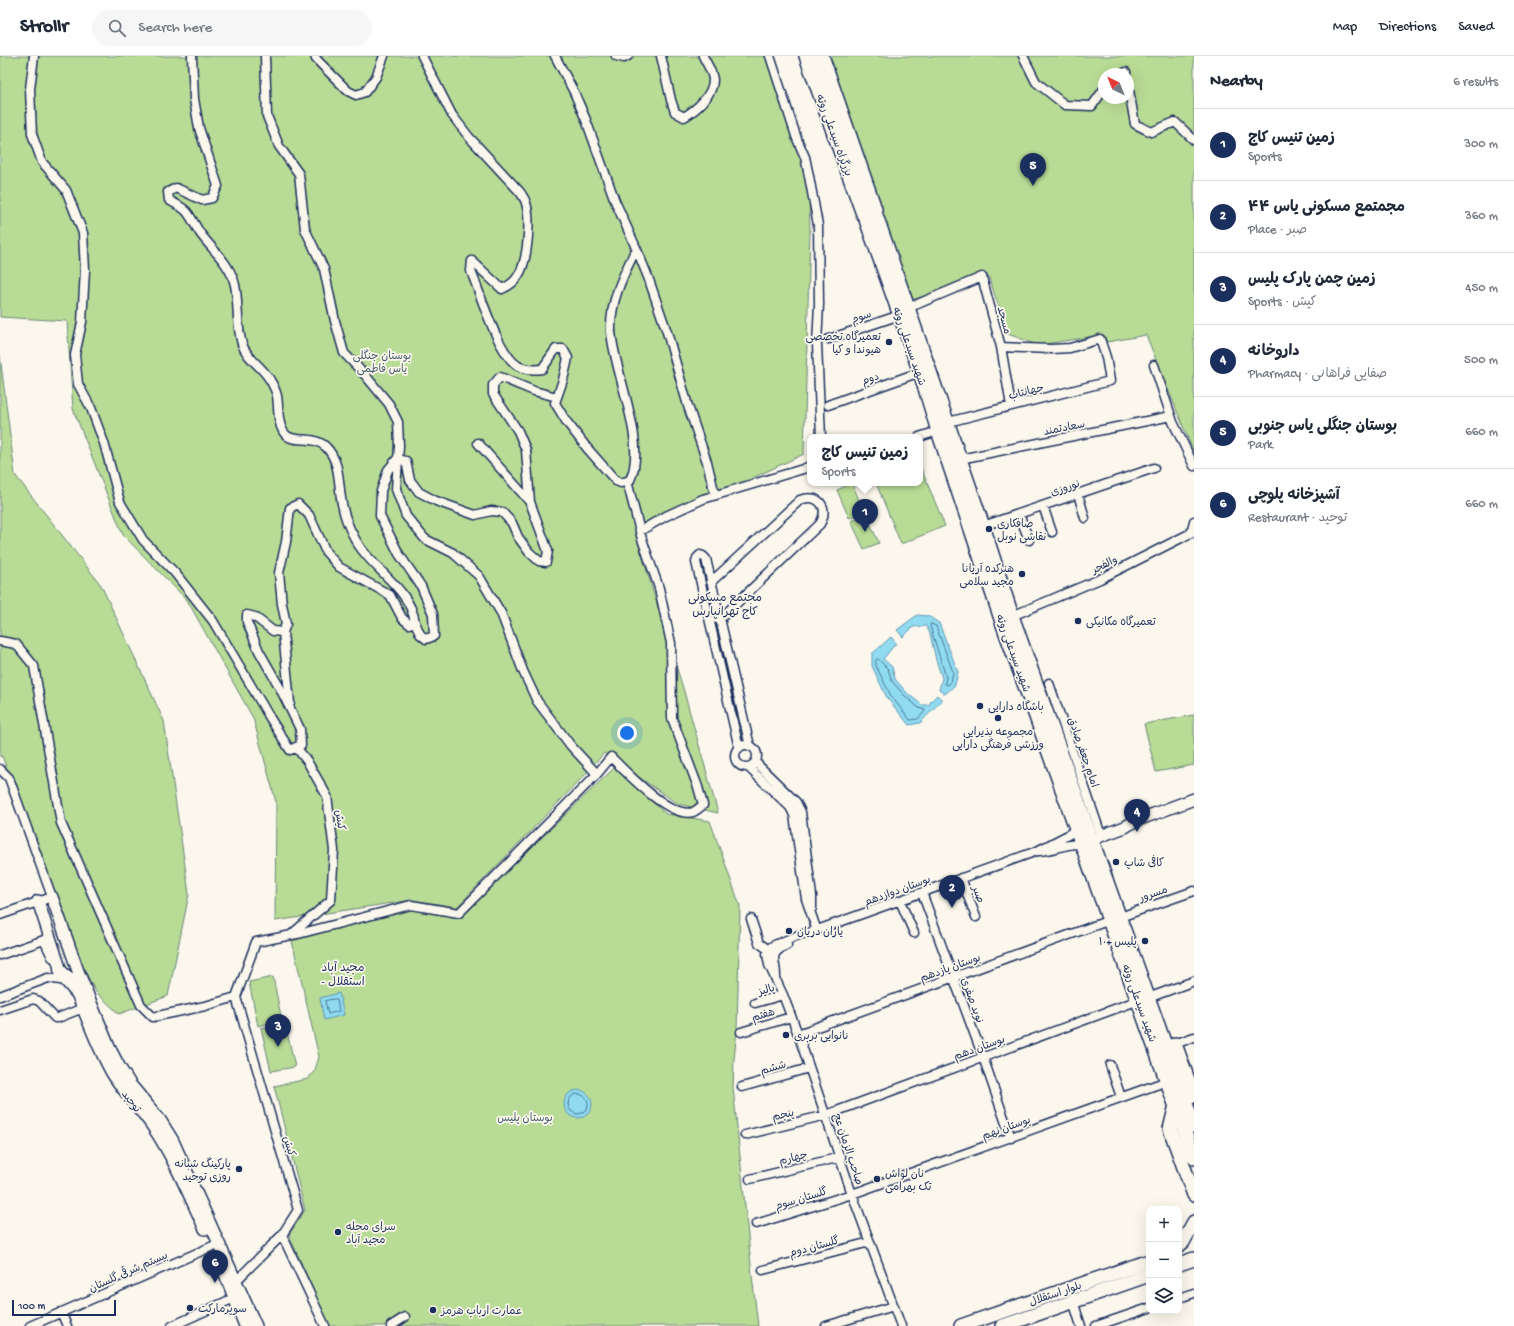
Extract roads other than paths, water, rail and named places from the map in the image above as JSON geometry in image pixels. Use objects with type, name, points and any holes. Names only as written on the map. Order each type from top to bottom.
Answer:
[{"type":"highway","name":"بزرگراه سیدعلی روته","points":[[807,56],[869,212]]},
{"type":"highway","name":"بزرگراه سیدعلی روته","points":[[821,56],[869,212]]},
{"type":"main road","name":"شهید سیدعلی روته","points":[[869,212],[904,311],[948,422],[984,526],[1012,616],[1115,918],[1172,1079],[1188,1105],[1194,1126]]},
{"type":"main road","name":"شهید سیدعلی روته","points":[[904,311],[920,372],[938,431],[1002,622],[1087,834]]},
{"type":"main road","points":[[1087,834],[1098,837],[1194,799]]},
{"type":"main road","name":"توحید","points":[[52,897],[78,971],[85,1004],[111,1072],[123,1090],[152,1125],[165,1146],[216,1244],[238,1296]]},
{"type":"main road","name":"توحید","points":[[38,901],[61,971],[85,1004]]},
{"type":"main road","name":"شهید سیدعلی روته","points":[[1144,999],[1171,1045],[1172,1079]]},
{"type":"main road","points":[[1171,1045],[1188,1105],[1170,1129],[1194,1195]]},
{"type":"main road","name":"شهید سیدعلی روته","points":[[1188,1105],[1194,1157]]},
{"type":"main road","points":[[1182,1243],[1194,1222]]},
{"type":"main road","points":[[1186,1260],[1194,1245]]},
{"type":"main road","name":"بلوار استقلال","points":[[961,1326],[1146,1262]]},
{"type":"main road","name":"بلوار استقلال","points":[[1003,1326],[1146,1275]]},
{"type":"main road","points":[[1068,1288],[1072,1301]]},
{"type":"main road","points":[[238,1296],[245,1326]]},
{"type":"main road","points":[[238,1296],[256,1326]]},
{"type":"main road","points":[[1044,1297],[1055,1300],[1054,1304],[1049,1310]]},
{"type":"street","points":[[34,56],[30,89],[32,134],[42,162],[66,190],[83,233],[86,270],[82,322],[75,355],[78,384],[91,408],[104,443],[120,502],[143,540],[175,573],[213,621],[290,750],[301,746],[300,729],[259,651],[247,622],[247,615],[255,618],[273,631],[283,632]]},
{"type":"street","points":[[192,56],[195,106],[199,128],[218,186],[212,198],[202,200],[176,188],[168,192],[170,200],[187,212],[200,233],[230,270],[235,285],[239,334],[244,349],[269,378],[277,395],[279,420],[282,431],[291,439],[318,440],[327,447],[335,461],[340,478],[342,504],[353,536],[363,551],[406,597],[414,612],[415,622],[420,634],[426,639],[434,636],[433,614],[421,586],[399,554],[380,516],[381,490],[388,470],[397,459]]},
{"type":"street","points":[[265,56],[267,116],[279,146],[299,174],[305,229],[324,269],[334,321],[344,353],[389,404],[398,422],[399,446],[396,489],[406,516],[425,539],[453,553],[479,576],[501,613],[523,671],[537,701],[571,746],[597,774]]},
{"type":"street","points":[[315,56],[316,59],[348,91],[356,95],[365,92],[376,77],[384,56]]},
{"type":"street","points":[[422,56],[452,116],[469,137],[520,192],[526,201],[529,234],[520,274],[511,284],[502,289],[472,262],[471,270],[500,343],[509,359],[518,366],[530,370],[542,369],[556,349],[563,349],[568,358],[563,380],[555,403],[566,421],[603,468],[616,481],[622,482],[630,480],[634,472],[636,455],[631,423],[611,331],[612,305],[619,284],[634,253],[637,250]]},
{"type":"street","points":[[555,56],[574,92],[586,120],[615,201],[637,250],[667,332],[688,406],[707,462],[715,495]]},
{"type":"street","points":[[616,56],[624,58],[628,56]]},
{"type":"street","points":[[661,56],[675,112],[684,117],[698,107],[709,93],[713,79],[703,56]]},
{"type":"street","points":[[770,56],[804,157],[818,225],[819,304],[817,344],[821,434]]},
{"type":"street","points":[[1023,56],[1036,82],[1065,105],[1092,106],[1098,98]]},
{"type":"street","points":[[1132,104],[1136,124],[1151,132],[1175,122],[1194,140]]},
{"type":"street","name":"مسجد","points":[[904,311],[982,277],[1001,347],[1070,348],[1100,339],[1106,357],[1110,381]]},
{"type":"street","name":"سوم","points":[[829,339],[904,311]]},
{"type":"street","points":[[1001,347],[1011,406]]},
{"type":"street","points":[[1154,365],[1171,416],[1194,466]]},
{"type":"street","name":"دوم","points":[[828,405],[920,372]]},
{"type":"street","points":[[397,459],[406,461],[410,480],[419,492],[436,501],[474,515],[491,511],[502,512],[512,523],[518,537],[529,552],[539,561],[546,562],[548,551],[530,502],[526,450],[518,431],[492,394],[493,384],[500,377],[534,391],[557,397]]},
{"type":"street","name":"جهانتاب","points":[[948,422],[1110,381]]},
{"type":"street","name":"سعادتمند","points":[[960,459],[1171,416]]},
{"type":"street","points":[[923,436],[938,431]]},
{"type":"street","points":[[478,443],[530,502]]},
{"type":"street","points":[[640,531],[666,516],[703,499],[807,467]]},
{"type":"street","name":"نوروزی","points":[[984,526],[1154,468]]},
{"type":"street","points":[[0,641],[16,644],[34,666],[61,823],[142,1005],[153,1017],[205,1006],[236,997],[256,942],[411,905],[459,913],[597,774],[611,758],[644,790],[679,812],[693,812],[703,805],[698,787],[672,718],[671,643],[659,588],[640,531],[627,481]]},
{"type":"street","points":[[1078,494],[1084,518]]},
{"type":"street","points":[[710,621],[720,619],[820,524],[824,518],[822,505],[818,500],[812,498],[806,497],[800,500],[711,582]]},
{"type":"street","points":[[290,710],[283,632],[286,624],[279,574],[286,542],[290,508],[298,504],[309,515],[326,552],[339,567],[390,595],[402,618],[409,624],[415,622]]},
{"type":"street","points":[[1043,506],[1052,532]]},
{"type":"street","points":[[1019,514],[1029,540]]},
{"type":"street","name":"والفجر","points":[[1012,616],[1100,579],[1191,533],[1194,521]]},
{"type":"street","points":[[739,748],[696,562],[700,555],[706,559],[750,746]]},
{"type":"street","name":"امام جعفر صادق","points":[[1049,683],[1087,834]]},
{"type":"street","points":[[752,765],[757,754],[750,746],[744,745],[739,748],[735,755],[736,761],[740,765],[752,765],[790,807],[794,815],[806,899],[812,913],[813,932]]},
{"type":"street","name":"کیش","points":[[292,934],[331,900],[334,850],[327,796],[307,761],[296,747]]},
{"type":"street","points":[[0,769],[9,778],[52,897],[0,915]]},
{"type":"street","name":"بوستان دوازدهم","points":[[770,950],[772,946],[801,934],[813,932],[1037,851],[1068,835],[1087,834]]},
{"type":"street","name":"بوستان دوازدهم","points":[[1037,851],[1047,850],[1072,843],[1087,834]]},
{"type":"street","name":"صبر","points":[[961,878],[976,916]]},
{"type":"street","name":"مسرور","points":[[1115,918],[1194,891]]},
{"type":"street","name":"نوید صفری","points":[[922,893],[983,1057],[1011,1138]]},
{"type":"street","points":[[900,901],[914,933]]},
{"type":"street","name":"بوستان یازدهم","points":[[798,1034],[1115,918]]},
{"type":"street","points":[[751,919],[759,944],[770,950],[767,954],[769,965],[776,979]]},
{"type":"street","name":"بوستان دوازدهم","points":[[776,979],[774,956],[777,950],[813,932]]},
{"type":"street","points":[[0,954],[44,940],[67,980]]},
{"type":"street","points":[[0,996],[48,978],[67,980]]},
{"type":"street","name":"صاحب الزمان عج","points":[[776,979],[798,1034],[841,1157],[852,1194],[901,1326]]},
{"type":"street","name":"بوستان دهم","points":[[826,1115],[1194,981]]},
{"type":"street","name":"پالیز","points":[[755,1004],[783,995]]},
{"type":"street","name":"کیش","points":[[233,1283],[282,1235],[298,1210],[236,997]]},
{"type":"street","points":[[0,1010],[33,999],[38,1001],[55,1018],[58,1018],[85,1004]]},
{"type":"street","name":"هفتم","points":[[741,1032],[791,1017]]},
{"type":"street","points":[[1171,1045],[1194,1037]]},
{"type":"street","points":[[1110,1065],[1121,1097]]},
{"type":"street","name":"ششم","points":[[742,1087],[809,1068]]},
{"type":"street","name":"بوستان نهم","points":[[852,1194],[1172,1079]]},
{"type":"street","name":"پنجم","points":[[744,1135],[826,1115]]},
{"type":"street","name":"چهارم","points":[[750,1179],[841,1157]]},
{"type":"street","name":"گلستان سوم","points":[[756,1224],[852,1194]]},
{"type":"street","points":[[282,1235],[324,1326]]},
{"type":"street","name":"گلستان دوم","points":[[762,1270],[870,1242]]},
{"type":"street","name":"بیستم شرقی گلستان","points":[[30,1326],[216,1244]]},
{"type":"street","points":[[1182,1297],[1194,1293]]},
{"type":"street","points":[[172,1326],[238,1296]]},
{"type":"street","points":[[1072,1301],[1081,1326]]},
{"type":"street","points":[[826,1326],[894,1306]]},
{"type":"street","points":[[1096,1326],[1146,1309]]},
{"type":"street","points":[[61,1312],[67,1326]]},
{"type":"street","points":[[391,1326],[405,1317]]},
{"type":"water","points":[[917,615],[928,616],[939,623],[958,672],[955,685],[945,694],[939,690],[942,678],[930,634],[926,626],[913,627],[903,637],[897,630]]},
{"type":"water","points":[[891,637],[896,643],[883,659],[892,667],[895,679],[907,693],[922,705],[929,705],[937,695],[942,700],[920,723],[909,725],[887,698],[872,666],[872,654]]},
{"type":"water","points":[[339,993],[344,1015],[324,1020],[320,998]]},
{"type":"water","points":[[578,1090],[584,1091],[588,1094],[591,1098],[591,1110],[588,1114],[584,1117],[578,1118],[572,1117],[568,1114],[565,1110],[564,1104],[565,1098],[568,1094],[572,1091]]},
{"type":"place","name":"بوستان جنگلی یاس جنوبی","points":[[1033,186]]},
{"type":"place","name":"تعمیرگاه تخصصی هیوندا و کیا","points":[[889,342]]},
{"type":"place","name":"صافکاری نقاشی نوبل","points":[[989,529]]},
{"type":"place","name":"زمین تنیس کاج","points":[[865,532]]},
{"type":"place","name":"هنرکده آریانا مجید سلامی","points":[[1022,574]]},
{"type":"place","name":"تعمیرگاه مکانیکی","points":[[1078,621]]},
{"type":"place","name":"باشگاه دارایی","points":[[980,706]]},
{"type":"place","name":"مجموعه پذیرایی ورزشی فرهنگی دارایی","points":[[998,718]]},
{"type":"place","name":"داروخانه","points":[[1137,832]]},
{"type":"place","name":"کافی شاپ","points":[[1116,862]]},
{"type":"place","name":"مجمتمع مسکونی یاس ۴۴","points":[[952,908]]},
{"type":"place","name":"یاران دریان","points":[[789,931]]},
{"type":"place","name":"پلیس +۱۰","points":[[1145,941]]},
{"type":"place","name":"نانوایی بربری","points":[[786,1035]]},
{"type":"place","name":"زمین چمن پارک پلیس","points":[[278,1047]]},
{"type":"place","name":"پارکینگ شبانه روزی توحید","points":[[239,1169]]},
{"type":"place","name":"نان‌ لواش‌ تک‌ بهرامی","points":[[877,1179]]},
{"type":"place","name":"سرای محله مجید آباد","points":[[338,1232]]},
{"type":"place","name":"آشپزخانه پلوچی","points":[[215,1283]]},
{"type":"place","name":"سوپرمارکت","points":[[190,1308]]},
{"type":"place","name":"عمارت ارباب هرمز","points":[[433,1310]]},
{"type":"district","name":"مجتمع مسکونی کاج تهرانپارس","points":[[725,604]]},
{"type":"district","name":"مجید آباد - استقلال","points":[[343,974]]},
{"type":"park label","name":"بوستان جنگلی یاس فاطمی","points":[[382,361]]},
{"type":"park label","name":"بوستان پلیس","points":[[525,1117]]}]
